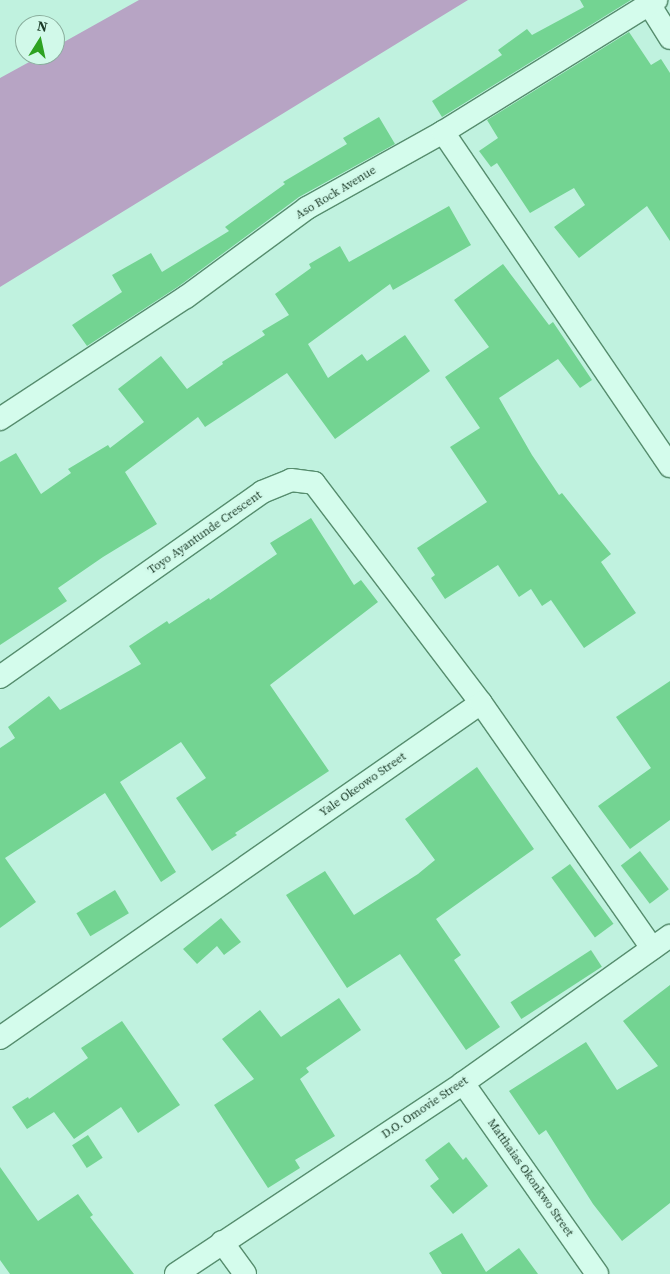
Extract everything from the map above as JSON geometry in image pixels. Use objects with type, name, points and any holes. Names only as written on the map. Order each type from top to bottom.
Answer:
[{"type":"street","points":[[652,2],[670,38]]},
{"type":"street","name":"Aso Rock Avenue","points":[[0,419],[186,297],[307,208],[444,132],[652,2]]},
{"type":"street","points":[[444,132],[670,466]]},
{"type":"street","name":"Toyo Ayantunde Crescent","points":[[0,677],[262,492],[291,480],[314,483],[481,703]]},
{"type":"street","points":[[481,703],[661,942]]},
{"type":"street","name":"Yale Okeowo Street","points":[[0,1038],[481,703]]},
{"type":"street","name":"D.O. Omovie Street","points":[[176,1274],[463,1083],[661,942]]},
{"type":"street","name":"Matthaias Okonkwo Street","points":[[463,1083],[597,1274]]},
{"type":"street","points":[[222,1242],[244,1274]]},
{"type":"shaded area","points":[[139,0],[468,0],[0,287],[0,78],[24,65],[65,65],[65,41]]},
{"type":"building","points":[[580,0],[631,0],[442,117],[432,101],[502,55],[498,50],[527,29],[532,35],[584,7]]},
{"type":"building","points":[[629,32],[651,65],[661,59],[670,73],[670,241],[647,206],[579,258],[554,227],[585,205],[574,188],[530,213],[497,163],[491,167],[479,151],[498,138],[487,120]]},
{"type":"building","points":[[379,117],[395,144],[299,197],[179,286],[87,346],[72,325],[122,292],[112,275],[151,253],[162,272],[229,231],[225,227],[285,184],[283,182],[347,144],[343,138]]},
{"type":"building","points":[[449,206],[471,245],[393,290],[390,284],[308,344],[328,378],[362,354],[367,361],[405,335],[430,371],[335,439],[287,373],[205,427],[198,417],[125,472],[157,524],[103,557],[58,588],[67,601],[0,645],[0,462],[16,453],[41,494],[71,473],[68,469],[108,445],[110,448],[144,422],[118,389],[161,356],[187,389],[223,364],[222,362],[265,335],[262,331],[289,315],[275,294],[311,268],[309,264],[340,246],[349,262]]},
{"type":"building","points":[[503,264],[549,325],[553,322],[592,380],[580,388],[558,359],[499,398],[532,455],[559,495],[562,493],[611,554],[601,562],[636,613],[584,648],[551,600],[542,606],[531,589],[519,597],[498,565],[445,599],[431,578],[435,575],[417,548],[487,502],[450,447],[480,428],[445,377],[489,347],[454,300]]},
{"type":"building","points":[[311,518],[354,585],[361,580],[378,602],[270,685],[329,771],[235,833],[237,835],[212,851],[176,798],[206,778],[181,742],[120,782],[176,872],[161,882],[105,793],[5,858],[36,902],[0,928],[0,748],[15,738],[8,727],[49,696],[60,710],[141,664],[129,646],[167,621],[169,624],[209,598],[210,600],[277,554],[270,543]]},
{"type":"building","points":[[670,681],[670,820],[630,849],[598,806],[651,768],[616,717]]},
{"type":"building","points":[[477,767],[534,849],[436,919],[461,955],[454,960],[500,1027],[466,1050],[400,954],[347,988],[286,895],[325,871],[354,915],[418,874],[435,860],[405,819]]},
{"type":"building","points":[[640,851],[669,889],[650,904],[621,865]]},
{"type":"building","points":[[570,864],[613,924],[595,937],[551,878]]},
{"type":"building","points":[[115,890],[129,913],[90,936],[76,913]]},
{"type":"building","points":[[221,918],[241,942],[224,955],[217,946],[197,964],[183,949]]},
{"type":"building","points":[[591,950],[602,967],[521,1019],[510,1002]]},
{"type":"building","points":[[670,985],[670,1203],[622,1241],[593,1204],[546,1130],[539,1135],[509,1091],[586,1042],[617,1090],[658,1066],[623,1021]]},
{"type":"building","points":[[339,998],[361,1030],[306,1068],[309,1072],[300,1079],[335,1136],[295,1160],[300,1168],[268,1188],[214,1105],[254,1079],[222,1039],[260,1010],[281,1037]]},
{"type":"building","points":[[122,1021],[180,1105],[138,1133],[121,1107],[74,1139],[54,1112],[27,1129],[12,1107],[28,1097],[29,1099],[88,1058],[81,1048]]},
{"type":"building","points":[[88,1135],[103,1158],[87,1168],[72,1145]]},
{"type":"building","points":[[449,1142],[463,1160],[466,1157],[488,1186],[453,1214],[430,1186],[439,1179],[425,1160]]},
{"type":"building","points":[[0,1167],[38,1221],[78,1194],[93,1215],[90,1217],[134,1274],[10,1274],[0,1260]]},
{"type":"building","points":[[462,1233],[486,1272],[519,1248],[538,1274],[442,1274],[429,1253]]}]
